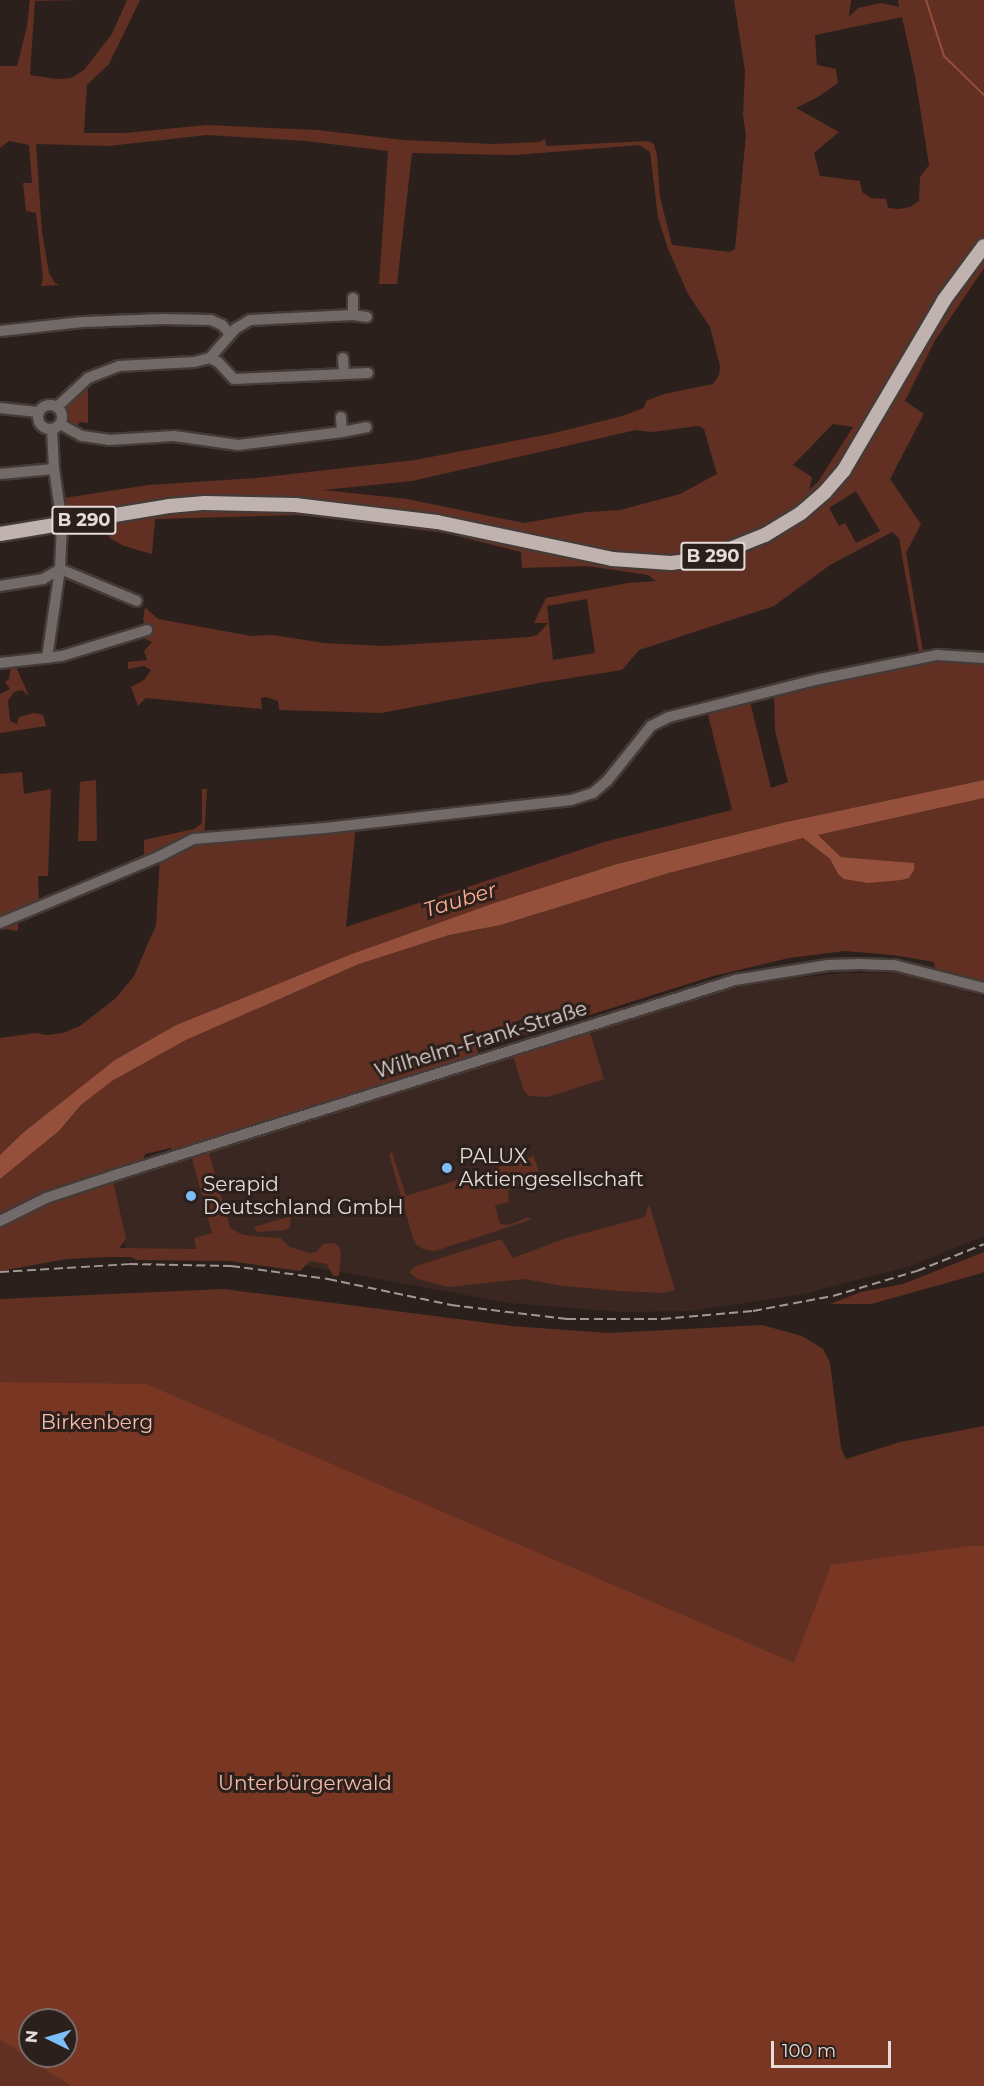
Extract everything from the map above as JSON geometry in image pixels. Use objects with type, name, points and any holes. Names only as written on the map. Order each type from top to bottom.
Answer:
[{"type":"main road","name":"B 290","points":[[0,534],[169,506],[240,503],[322,507],[437,522],[612,559],[671,563],[705,559],[765,536],[801,513],[825,492],[844,470],[944,300],[984,246]]},
{"type":"street","points":[[353,298],[353,315]]},
{"type":"street","points":[[57,407],[78,385],[108,369],[194,362],[210,358],[230,334],[250,320],[353,315],[367,317]]},
{"type":"street","points":[[0,331],[83,322],[211,320],[222,325],[230,334]]},
{"type":"street","points":[[210,358],[219,362],[234,379],[368,373]]},
{"type":"street","points":[[343,358],[344,374]]},
{"type":"street","points":[[47,658],[60,569],[62,524],[54,469],[56,426],[62,415],[57,407],[46,405],[39,412],[40,424],[56,426],[90,438],[109,440],[174,436],[206,439],[226,445],[367,427]]},
{"type":"street","points":[[0,408],[39,412]]},
{"type":"street","points":[[341,417],[342,432]]},
{"type":"street","points":[[0,474],[54,469]]},
{"type":"street","points":[[0,586],[43,579],[60,569]]},
{"type":"street","points":[[60,569],[137,601]]},
{"type":"street","points":[[0,663],[47,658],[147,630]]},
{"type":"street","points":[[0,923],[160,856],[194,839],[325,828],[571,800],[593,793],[607,781],[651,726],[669,717],[815,680],[937,655],[984,658]]},
{"type":"street","name":"Wilhelm-Frank-Straße","points":[[0,1221],[46,1198],[112,1176],[735,980],[828,965],[894,965],[984,988]]},
{"type":"shaded area","points":[[984,780],[984,798],[818,835],[841,857],[914,863],[914,870],[909,878],[868,883],[844,879],[838,874],[830,859],[803,838],[669,873],[501,925],[449,935],[359,964],[186,1040],[112,1081],[81,1105],[59,1131],[0,1179],[0,1155],[24,1132],[115,1060],[176,1025],[349,955],[494,903],[617,864],[786,822]]},
{"type":"shaded area","points":[[843,973],[894,973],[917,976],[984,997],[984,1236],[911,1266],[803,1294],[692,1311],[621,1312],[509,1303],[313,1267],[224,1257],[127,1254],[109,1182],[702,995],[763,982]]},
{"type":"green space","points":[[30,0],[35,0],[30,75],[57,79],[71,78],[84,70],[112,34],[127,0],[140,0],[109,64],[87,85],[84,133],[125,133],[207,125],[317,130],[404,140],[494,144],[539,142],[545,139],[546,146],[648,141],[654,144],[657,155],[660,197],[672,245],[730,252],[735,249],[746,135],[743,115],[745,71],[734,0],[851,0],[849,17],[858,8],[881,3],[899,7],[898,0],[984,0],[984,268],[934,342],[905,401],[924,414],[890,479],[921,524],[906,553],[924,657],[984,658],[984,780],[786,822],[617,864],[494,903],[349,955],[176,1025],[115,1060],[0,1155],[0,1038],[36,1033],[47,1035],[63,1033],[80,1026],[116,998],[134,976],[156,925],[160,857],[144,863],[144,840],[194,829],[202,823],[202,789],[207,789],[204,837],[356,824],[346,927],[604,842],[732,810],[706,707],[749,697],[771,788],[788,782],[775,730],[774,691],[920,658],[899,538],[892,532],[830,565],[774,606],[639,650],[622,670],[381,713],[279,710],[278,701],[266,697],[261,698],[262,709],[146,698],[138,706],[131,687],[144,680],[151,670],[144,666],[128,669],[128,662],[147,660],[144,651],[152,642],[142,637],[147,630],[143,619],[145,607],[158,619],[251,636],[273,635],[324,643],[383,646],[530,637],[537,635],[548,623],[534,623],[546,598],[628,583],[656,581],[648,575],[587,566],[522,568],[521,552],[445,533],[299,515],[155,519],[152,554],[124,546],[111,539],[105,530],[62,524],[64,498],[148,485],[256,478],[415,460],[550,434],[622,416],[644,408],[646,401],[664,394],[713,384],[719,375],[720,366],[710,327],[688,294],[668,249],[658,217],[650,152],[639,145],[516,155],[412,153],[397,284],[379,284],[388,151],[306,141],[207,135],[109,146],[36,144],[42,232],[49,273],[55,283],[60,285],[41,286],[43,278],[36,213],[26,211],[23,183],[32,183],[29,145],[9,141],[0,148],[0,66],[17,66],[27,26]],"holes":[[[902,17],[915,76],[929,165],[920,177],[919,201],[910,207],[888,208],[886,199],[871,198],[862,192],[860,181],[820,176],[814,153],[839,132],[796,108],[818,97],[838,83],[836,69],[817,65],[815,35]],[[833,424],[853,427],[818,482],[809,490],[812,477],[793,465]],[[698,426],[704,429],[717,474],[680,494],[620,510],[587,512],[524,523],[407,499],[323,490],[412,481],[636,430],[652,432]],[[856,491],[880,531],[856,543],[845,523],[839,526],[829,508]],[[587,599],[595,653],[553,660],[547,606]]]},
{"type":"green space","points":[[88,389],[88,423],[80,422],[76,428],[67,422],[67,408],[74,396],[77,398]]},
{"type":"green space","points":[[11,667],[17,669],[29,696],[22,690],[14,692],[8,701],[10,721],[17,724],[19,717],[34,713],[43,715],[46,726],[0,733],[0,694],[10,689],[5,682],[9,679]]},
{"type":"green space","points":[[22,772],[24,794],[51,789],[48,876],[38,876],[39,906],[18,915],[18,931],[0,928],[0,774]]},
{"type":"green space","points":[[96,780],[97,841],[78,841],[80,782]]},
{"type":"green space","points":[[984,798],[984,982],[978,986],[936,975],[934,962],[893,955],[845,951],[789,958],[713,976],[479,1050],[474,1061],[207,1146],[230,1228],[243,1235],[280,1238],[290,1247],[309,1253],[316,1252],[323,1244],[334,1243],[340,1248],[339,1276],[333,1276],[327,1264],[310,1261],[300,1271],[230,1261],[137,1260],[131,1257],[67,1259],[0,1271],[0,1179],[59,1131],[81,1105],[112,1081],[186,1040],[359,964],[402,949],[449,935],[501,925],[669,873],[803,838],[830,859],[838,874],[909,878],[914,870],[913,863],[841,857],[818,835]],"holes":[[[171,1148],[174,1156],[190,1151],[212,1233],[194,1238],[196,1249],[119,1248],[126,1239],[112,1176],[142,1166],[145,1154]]]},
{"type":"green space","points":[[588,1026],[604,1079],[548,1097],[529,1096],[524,1091],[511,1050]]},
{"type":"green space","points":[[392,1152],[406,1196],[534,1156],[541,1180],[508,1190],[509,1202],[495,1205],[500,1224],[508,1225],[529,1217],[530,1220],[435,1251],[423,1249],[416,1244],[412,1235],[389,1154]]},
{"type":"green space","points":[[649,1204],[675,1290],[663,1293],[619,1291],[563,1286],[525,1279],[448,1287],[418,1279],[409,1272],[416,1266],[501,1239],[513,1258],[566,1238],[645,1217]]},
{"type":"green space","points":[[291,1216],[290,1227],[285,1230],[257,1232],[254,1227]]},
{"type":"green space","points":[[984,1252],[984,1271],[982,1273],[871,1304],[830,1304],[861,1292],[903,1284]]},
{"type":"green space","name":"Birkenberg","points":[[224,1289],[511,1326],[609,1333],[762,1325],[802,1336],[823,1349],[830,1363],[841,1448],[846,1459],[900,1442],[984,1426],[984,1688],[960,1699],[0,1512],[0,1299]]},
{"type":"green space","name":"Unterbürgerwald","points":[[0,1382],[146,1384],[794,1663],[831,1565],[968,1546],[984,1546],[984,2086],[70,2086],[43,2068],[78,2068],[78,2008],[18,2008],[18,2051],[0,2039]]},
{"type":"green space","points":[[0,2033],[18,2047],[18,2068],[45,2068],[70,2086],[0,2086]]},
{"type":"waterway","points":[[926,0],[944,56],[984,95]]},
{"type":"railway","points":[[0,1272],[129,1264],[231,1266],[328,1279],[451,1305],[567,1319],[662,1319],[753,1311],[833,1296],[917,1271],[984,1244]]},
{"type":"place","name":"PALUX Aktiengesellschaft","points":[[447,1168]]},
{"type":"place","name":"Serapid Deutschland GmbH","points":[[191,1196]]},
{"type":"water label","name":"Tauber","points":[[460,900]]}]
